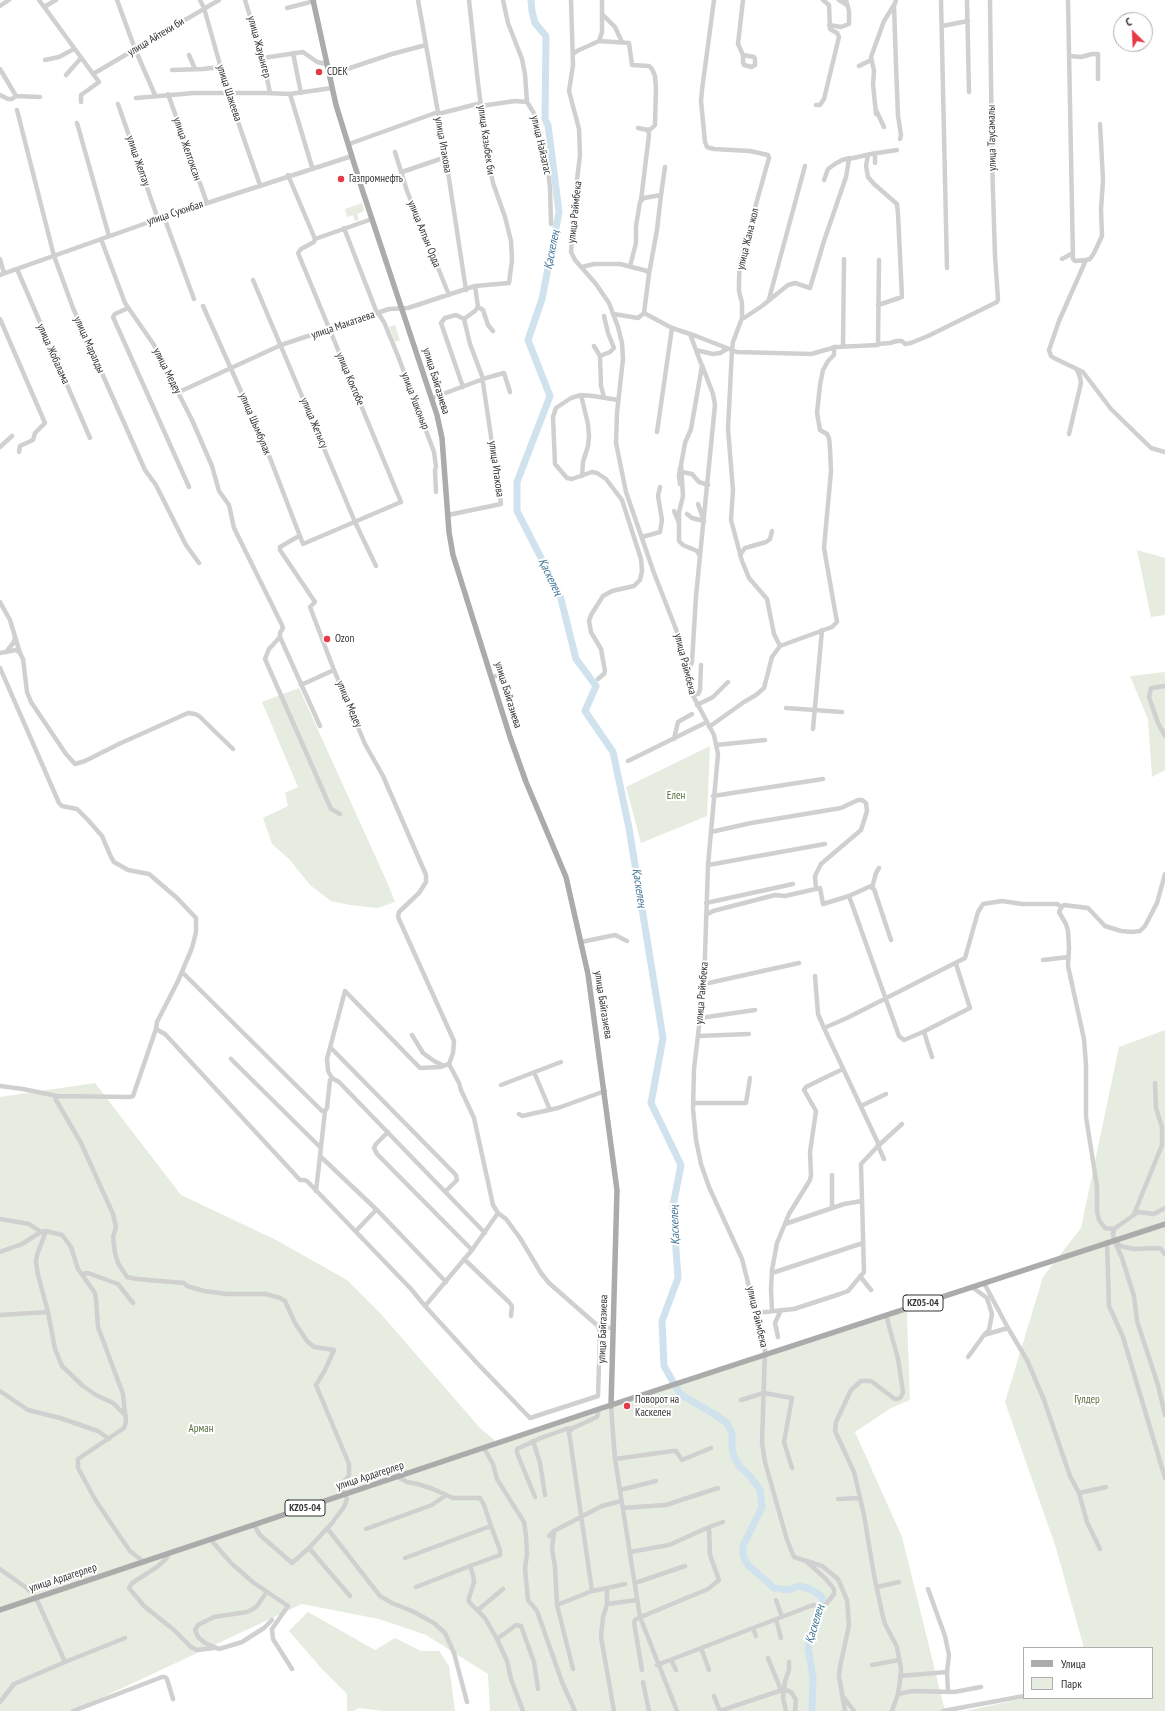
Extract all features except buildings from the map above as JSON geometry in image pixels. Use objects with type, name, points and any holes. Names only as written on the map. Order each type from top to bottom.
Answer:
[{"type":"main road","name":"улица Байгазиева","points":[[313,1],[332,88],[352,156],[432,398],[442,438],[449,532],[453,555],[489,662],[510,737],[526,782],[566,877],[588,974],[618,1190],[610,1406]]},
{"type":"main road","name":"KZ05-04","points":[[610,1406],[1165,1224]]},
{"type":"main road","name":"улица Ардагерлер","points":[[0,1610],[610,1406]]},
{"type":"street","points":[[0,6],[9,0]]},
{"type":"street","points":[[39,0],[99,82],[81,95],[81,102]]},
{"type":"street","points":[[44,7],[56,0]]},
{"type":"street","points":[[117,0],[135,49],[155,95]]},
{"type":"street","name":"улица Шакеева","points":[[200,0],[204,8],[228,93],[260,185]]},
{"type":"street","name":"улица Айтеки би","points":[[94,74],[204,8],[220,0]]},
{"type":"street","name":"улица Жауынгер","points":[[245,0],[263,58],[270,94]]},
{"type":"street","name":"улица Итакова","points":[[418,0],[446,157],[463,260],[466,290]]},
{"type":"street","name":"улица Казыбек би","points":[[469,0],[481,105],[493,183],[505,217],[511,241],[511,277]]},
{"type":"street","name":"улица Найзатас","points":[[503,0],[508,23],[522,59],[527,102],[535,115],[547,163],[550,188],[551,224]]},
{"type":"street","name":"улица Раймбека","points":[[571,0],[573,65],[569,91],[579,129],[580,155],[570,252],[596,284],[614,314],[622,343],[623,359],[618,400],[616,443],[626,492],[681,642],[693,696],[714,736],[718,754],[713,796],[708,865],[704,984],[694,1069],[693,1103],[696,1140],[700,1164],[742,1260],[756,1313],[765,1356],[762,1443],[765,1462],[790,1550],[794,1557],[807,1562]]},
{"type":"street","points":[[599,41],[601,37],[602,0]]},
{"type":"street","name":"улица Жана жол","points":[[714,0],[701,101],[705,142],[707,147],[714,149],[750,151],[768,155],[769,158],[740,261],[739,291],[742,303],[742,318]]},
{"type":"street","points":[[743,0],[738,44],[743,55]]},
{"type":"street","points":[[816,105],[822,103],[824,99],[839,36],[837,33],[832,31],[829,25],[829,6],[823,0]]},
{"type":"street","points":[[829,25],[841,27],[848,24],[849,11],[847,3],[839,0]]},
{"type":"street","points":[[941,0],[947,268]]},
{"type":"street","points":[[967,0],[969,92]]},
{"type":"street","name":"улица Таусамалы","points":[[878,344],[890,343],[897,340],[902,341],[905,344],[911,343],[995,304],[998,299],[992,160],[990,0]]},
{"type":"street","points":[[1068,0],[1074,260],[1090,259],[1102,236],[1101,209],[1103,180],[1100,124]]},
{"type":"street","points":[[287,8],[313,1]]},
{"type":"street","points":[[876,114],[874,107],[874,71],[870,62],[884,21],[895,2]]},
{"type":"street","points":[[895,2],[900,139]]},
{"type":"street","points":[[602,14],[615,27],[622,42]]},
{"type":"street","points":[[942,26],[968,21]]},
{"type":"street","points":[[573,54],[599,41],[629,43],[632,65],[649,66],[655,76],[657,101],[655,125],[646,130]]},
{"type":"street","points":[[329,75],[426,45]]},
{"type":"street","points":[[45,60],[59,58],[74,49]]},
{"type":"street","points":[[263,58],[303,52],[317,62],[326,64]]},
{"type":"street","points":[[293,53],[301,93]]},
{"type":"street","points":[[1070,56],[1081,57],[1098,54],[1098,79]]},
{"type":"street","points":[[189,55],[195,69]]},
{"type":"street","points":[[66,75],[81,58]]},
{"type":"street","points":[[859,66],[870,62]]},
{"type":"street","points":[[172,70],[220,67]]},
{"type":"street","points":[[0,69],[16,96]]},
{"type":"street","points":[[136,98],[168,94],[290,94],[332,88]]},
{"type":"street","name":"улица Желтоксан","points":[[168,94],[207,203]]},
{"type":"street","points":[[290,94],[312,167]]},
{"type":"street","points":[[0,95],[8,99],[12,99],[16,96],[40,97]]},
{"type":"street","points":[[349,144],[438,113],[481,105],[515,101],[527,102]]},
{"type":"street","name":"улица Желтау","points":[[118,104],[158,219]]},
{"type":"street","points":[[874,107],[884,127]]},
{"type":"street","name":"улица Маралды","points":[[17,110],[54,256],[73,308],[139,458],[145,470],[156,485],[186,545],[199,563]]},
{"type":"street","points":[[77,123],[110,236]]},
{"type":"street","points":[[630,266],[636,243],[636,226],[641,200],[649,135],[649,132],[646,130],[638,128]]},
{"type":"street","points":[[824,180],[828,169],[842,160],[897,150]]},
{"type":"street","name":"улица Алтын Орда","points":[[394,152],[402,172],[407,191],[449,295]]},
{"type":"street","points":[[875,153],[875,163]]},
{"type":"street","points":[[868,155],[866,166],[868,177],[898,207],[902,298],[878,304]]},
{"type":"street","name":"улица Суюнбая","points":[[2,274],[288,175],[352,156]]},
{"type":"street","points":[[402,172],[446,157]]},
{"type":"street","points":[[780,646],[774,634],[767,599],[749,578],[740,554],[732,520],[733,490],[728,445],[729,350],[742,318],[750,314],[788,284],[793,283],[810,288],[824,240],[846,177],[850,158]]},
{"type":"street","points":[[769,299],[805,166]]},
{"type":"street","points":[[614,314],[638,318],[644,313],[665,167]]},
{"type":"street","points":[[288,175],[315,239],[372,219]]},
{"type":"street","points":[[641,200],[661,195]]},
{"type":"street","points":[[164,217],[194,299]]},
{"type":"street","name":"улица Ушконыр","points":[[344,228],[377,313],[384,322],[398,356],[434,452],[436,467],[436,492]]},
{"type":"street","name":"улица Медеу","points":[[101,239],[118,287],[128,308],[154,345],[179,392],[212,466],[219,491],[229,505],[234,528],[282,625],[283,628],[280,637]]},
{"type":"street","name":"улица Коктобе","points":[[315,239],[314,242],[298,251],[298,256],[401,502],[355,522]]},
{"type":"street","points":[[1062,258],[1073,253]]},
{"type":"street","points":[[0,258],[2,274]]},
{"type":"street","points":[[842,346],[844,259]]},
{"type":"street","points":[[644,313],[672,328],[737,352],[810,354],[842,346],[878,344],[879,260]]},
{"type":"street","points":[[1086,260],[1049,346],[1051,356],[1083,372],[1111,409],[1145,442],[1154,449],[1165,452]]},
{"type":"street","points":[[582,267],[594,264],[630,266],[647,271],[649,274]]},
{"type":"street","name":"улица Жобалама","points":[[17,269],[90,438]]},
{"type":"street","name":"улица Макатаева","points":[[179,392],[281,345],[330,330],[389,309],[402,308],[466,290],[475,286],[506,283],[509,282],[511,277]]},
{"type":"street","name":"улица Жетысу","points":[[253,280],[355,522],[376,566]]},
{"type":"street","points":[[463,387],[441,323],[445,318],[456,315],[464,319],[475,311],[478,307],[475,286]]},
{"type":"street","name":"улица Шымбулак","points":[[203,306],[265,445],[303,544],[355,522]]},
{"type":"street","points":[[478,307],[483,310],[488,325],[493,331]]},
{"type":"street","points":[[128,308],[115,314],[113,317],[189,487]]},
{"type":"street","points":[[600,356],[610,352],[614,348],[608,333],[604,316]]},
{"type":"street","points":[[0,319],[45,423],[35,433],[33,440],[20,446],[19,452]]},
{"type":"street","name":"улица Итакова","points":[[448,514],[501,504],[483,379],[470,344],[464,319]]},
{"type":"street","points":[[657,432],[672,328]]},
{"type":"street","points":[[688,672],[692,662],[700,556],[715,405],[713,394],[690,334]]},
{"type":"street","points":[[594,346],[600,356],[600,386],[604,397]]},
{"type":"street","points":[[709,727],[764,688],[772,657],[780,646],[832,627],[837,622],[824,548],[831,471],[830,448],[827,434],[820,430],[818,425],[817,413],[823,370],[828,361],[834,355],[834,348]]},
{"type":"street","points":[[696,350],[713,354],[729,350]]},
{"type":"street","points":[[682,489],[679,476],[685,443],[692,423],[702,366]]},
{"type":"street","points":[[1068,434],[1081,383],[1076,369]]},
{"type":"street","points":[[432,398],[483,379],[504,373],[510,392]]},
{"type":"street","points":[[598,679],[604,674],[605,671],[601,649],[591,632],[589,621],[591,615],[603,596],[612,591],[634,586],[640,580],[642,571],[641,558],[629,518],[620,496],[602,475],[592,472],[572,479],[567,478],[555,464],[553,426],[554,412],[556,408],[571,398],[581,396],[604,397],[618,400]]},
{"type":"street","points":[[581,396],[588,424],[589,436],[588,446],[583,462],[582,476]]},
{"type":"street","points":[[0,447],[12,436]]},
{"type":"street","points":[[681,465],[682,489],[680,543],[697,551],[700,556]]},
{"type":"street","points":[[682,472],[692,474],[700,482],[708,485]]},
{"type":"street","points":[[642,537],[660,532],[662,527],[662,514],[658,496],[660,487]]},
{"type":"street","points":[[698,504],[704,522]]},
{"type":"street","points":[[674,511],[680,525]]},
{"type":"street","points":[[687,514],[692,518],[704,522]]},
{"type":"street","points":[[740,554],[745,548],[766,542],[770,539],[772,531]]},
{"type":"street","name":"улица Медеу","points":[[299,536],[280,547],[280,550],[315,602],[310,607],[334,670],[365,744],[383,776],[410,841],[423,865],[426,878],[423,886],[414,899],[402,908],[397,915],[454,1041],[453,1053],[446,1065]]},
{"type":"street","points":[[0,602],[10,620],[23,659],[27,692],[31,702],[66,754],[75,764],[85,761],[120,743],[188,713],[199,716],[233,749]]},
{"type":"street","points":[[813,729],[822,630]]},
{"type":"street","points":[[7,651],[14,642],[15,637]]},
{"type":"street","points":[[320,726],[280,637],[269,649],[264,659],[332,809],[340,814]]},
{"type":"street","points":[[0,653],[16,650],[20,653]]},
{"type":"street","points":[[693,696],[698,694],[700,690],[701,665]]},
{"type":"street","points":[[0,668],[58,803],[62,806],[77,809],[102,836],[111,857],[120,866],[128,870],[149,874],[194,914],[196,921],[194,941],[182,972],[157,1022],[156,1029],[133,1096],[78,1098],[55,1096],[0,1086]]},
{"type":"street","points":[[301,685],[334,670]]},
{"type":"street","points":[[492,677],[500,675]]},
{"type":"street","points":[[697,705],[713,697],[728,682]]},
{"type":"street","points":[[1165,686],[1151,688],[1149,697],[1158,724],[1165,736]]},
{"type":"street","points":[[786,708],[842,712]]},
{"type":"street","points":[[674,739],[678,722],[692,714]]},
{"type":"street","points":[[628,761],[706,722]]},
{"type":"street","points":[[716,746],[764,740]]},
{"type":"street","points":[[713,796],[823,779]]},
{"type":"street","points":[[711,832],[840,808],[858,800],[862,800],[866,803],[866,811],[861,830],[821,864],[815,876],[816,889]]},
{"type":"street","points":[[708,865],[825,844]]},
{"type":"street","points":[[879,868],[872,888],[891,940]]},
{"type":"street","points":[[824,1028],[966,958],[974,924],[978,912],[983,904],[1002,901],[1022,904],[1057,904],[1062,907],[1070,906],[1088,908],[1105,926],[1121,931],[1140,931],[1145,926],[1157,903],[1165,874]]},
{"type":"street","points":[[706,903],[793,884]]},
{"type":"street","points":[[706,914],[775,895],[785,896],[820,888],[823,904],[849,896],[871,886],[872,888]]},
{"type":"street","points":[[764,898],[772,889]]},
{"type":"street","points":[[849,896],[899,1036],[904,1040],[924,1032],[970,1008],[956,964]]},
{"type":"street","points":[[1062,907],[1059,912],[1068,931],[1068,966],[1084,1039],[1086,1065],[1086,1117],[1097,1186],[1097,1212],[1099,1220],[1105,1228],[1114,1229],[1134,1214],[1142,1212],[1154,1214],[1165,1208]]},
{"type":"street","points":[[581,942],[615,935],[627,941]]},
{"type":"street","points":[[1043,960],[1068,957]]},
{"type":"street","points":[[704,984],[799,962]]},
{"type":"street","points":[[182,972],[318,1108],[324,1111]]},
{"type":"street","points":[[816,976],[818,1014],[884,1159]]},
{"type":"street","points":[[446,1065],[420,1068],[345,991],[327,1065],[332,1078],[339,1082],[485,1233]]},
{"type":"street","points":[[700,1018],[755,1010]]},
{"type":"street","points":[[156,1029],[165,1034],[300,1180],[305,1180],[308,1182],[356,1231],[467,1353],[530,1418],[598,1396],[600,1332],[598,1328],[549,1283],[541,1273],[520,1238],[506,1219],[498,1213],[493,1205],[474,1118],[459,1083],[446,1065],[434,1061],[423,1053],[412,1035]]},
{"type":"street","points":[[924,1032],[932,1056]]},
{"type":"street","points":[[698,1036],[749,1034]]},
{"type":"street","points":[[330,1048],[456,1175],[457,1180],[445,1192]]},
{"type":"street","points":[[231,1059],[320,1147]]},
{"type":"street","points":[[501,1085],[561,1062]]},
{"type":"street","points":[[772,1311],[770,1289],[777,1244],[794,1205],[810,1180],[811,1175],[810,1152],[816,1111],[804,1090],[806,1087],[843,1069]]},
{"type":"street","points":[[534,1072],[550,1110]]},
{"type":"street","points":[[316,1191],[324,1111],[327,1108],[328,1086],[332,1078]]},
{"type":"street","points":[[693,1103],[746,1103],[750,1078]]},
{"type":"street","points":[[1134,1214],[1162,1145],[1162,1127],[1156,1108],[1155,1083]]},
{"type":"street","points":[[519,1114],[522,1116],[569,1105],[605,1091]]},
{"type":"street","points":[[860,1106],[886,1094]]},
{"type":"street","points":[[55,1096],[81,1143],[113,1214],[116,1227],[113,1238],[118,1263],[127,1276],[137,1279],[184,1283],[187,1286],[204,1291],[227,1294],[266,1294],[280,1298],[285,1301],[295,1323],[308,1342],[314,1347],[334,1350],[326,1370],[316,1385],[349,1464],[349,1475],[344,1482],[340,1484],[347,1500],[344,1507],[309,1548],[292,1563],[260,1535],[254,1525]]},
{"type":"street","points":[[756,1313],[804,1306],[848,1291],[864,1272],[861,1164],[902,1124]]},
{"type":"street","points":[[388,1132],[376,1144],[374,1148],[377,1154],[472,1250]]},
{"type":"street","points":[[320,1156],[330,1164],[446,1282]]},
{"type":"street","points":[[832,1175],[832,1208]]},
{"type":"street","points":[[785,1224],[851,1202],[862,1201]]},
{"type":"street","points":[[356,1231],[376,1210]]},
{"type":"street","points":[[425,1306],[472,1250],[498,1213]]},
{"type":"street","points":[[0,1219],[29,1224],[43,1232],[58,1233],[66,1239],[71,1247],[82,1274],[94,1293],[96,1299],[98,1327],[120,1384],[126,1416],[124,1428],[78,1459],[78,1468],[96,1501],[130,1551],[144,1562]]},
{"type":"street","points":[[1114,1229],[1114,1240],[1122,1258],[1134,1296],[1137,1320],[1158,1385],[1165,1414]]},
{"type":"street","points":[[0,1252],[22,1244],[43,1232]]},
{"type":"street","points":[[43,1232],[36,1262],[55,1349],[62,1366],[83,1386],[96,1395],[114,1403],[126,1416]]},
{"type":"street","points":[[1114,1240],[1120,1246],[1127,1248],[1139,1250],[1156,1248],[1161,1249],[1165,1254]]},
{"type":"street","points":[[1107,1242],[1109,1306],[1122,1337],[1165,1478]]},
{"type":"street","points":[[772,1272],[863,1243]]},
{"type":"street","points":[[464,1259],[509,1302],[512,1306],[511,1316]]},
{"type":"street","points":[[82,1274],[88,1273],[116,1283],[134,1303]]},
{"type":"street","points":[[116,1283],[127,1276]]},
{"type":"street","points":[[860,1276],[871,1290]]},
{"type":"street","points":[[984,1283],[1027,1360],[1044,1400],[1070,1476],[1079,1493],[1087,1522],[1100,1549]]},
{"type":"street","points":[[968,1357],[989,1330],[991,1322],[990,1306],[987,1298],[972,1287]]},
{"type":"street","points":[[778,1337],[775,1323],[781,1310]]},
{"type":"street","points":[[0,1315],[48,1312]]},
{"type":"street","points":[[886,1315],[898,1359],[902,1392],[901,1397],[895,1399],[871,1381],[866,1380],[857,1384],[851,1390],[836,1422],[835,1431],[851,1464],[860,1498],[884,1624],[896,1643],[900,1676],[898,1694],[892,1711]]},
{"type":"street","points":[[598,1328],[612,1328]]},
{"type":"street","points":[[984,1335],[1008,1328]]},
{"type":"street","points":[[0,1391],[28,1410],[60,1418],[98,1431],[109,1438]]},
{"type":"street","points":[[741,1400],[764,1393],[792,1398],[784,1442],[792,1468]]},
{"type":"street","points":[[610,1406],[615,1460],[640,1617],[657,1665],[677,1711]]},
{"type":"street","points":[[592,1591],[583,1517],[570,1448],[569,1432],[573,1428],[596,1417],[599,1410]]},
{"type":"street","points":[[535,1498],[516,1454],[517,1449],[566,1428],[573,1428]]},
{"type":"street","points":[[533,1441],[540,1463],[545,1495]]},
{"type":"street","points":[[484,1448],[493,1464],[497,1479],[524,1522],[527,1554],[525,1569],[528,1600],[537,1611],[562,1682],[575,1711]]},
{"type":"street","points":[[615,1460],[673,1451],[676,1451],[682,1460],[711,1448]]},
{"type":"street","points":[[846,1459],[851,1464]]},
{"type":"street","points":[[398,1477],[407,1482],[418,1484],[458,1499],[480,1498],[484,1505],[500,1550],[500,1555],[416,1587]]},
{"type":"street","points":[[620,1490],[656,1481]]},
{"type":"street","points":[[1079,1493],[1106,1487]]},
{"type":"street","points":[[623,1508],[666,1505],[718,1488]]},
{"type":"street","points":[[366,1529],[432,1505],[446,1495]]},
{"type":"street","points":[[838,1499],[860,1498]]},
{"type":"street","points":[[549,1536],[554,1531],[602,1506],[621,1501]]},
{"type":"street","points":[[630,1552],[669,1545],[723,1522]]},
{"type":"street","points":[[406,1558],[491,1526]]},
{"type":"street","points":[[642,1670],[634,1622],[636,1618],[708,1589],[719,1580],[710,1555],[709,1527]]},
{"type":"street","points":[[327,1528],[380,1596],[434,1623],[445,1633],[454,1653],[467,1702]]},
{"type":"street","points":[[554,1531],[552,1549],[556,1578],[555,1590],[557,1605],[573,1669]]},
{"type":"street","points":[[211,1540],[232,1564],[266,1593],[288,1606],[272,1629],[273,1639],[292,1669]]},
{"type":"street","points":[[309,1548],[350,1596]]},
{"type":"street","points":[[169,1553],[166,1559],[157,1567],[132,1583],[129,1588],[144,1606],[197,1650],[214,1648],[219,1649],[242,1642],[264,1628],[272,1620]]},
{"type":"street","points":[[657,1665],[813,1605],[821,1607],[828,1603],[834,1594],[834,1589],[826,1578],[807,1562]]},
{"type":"street","points":[[807,1562],[822,1566],[838,1579],[847,1600],[849,1625],[840,1672],[845,1711]]},
{"type":"street","points":[[470,1566],[474,1582],[469,1602],[485,1618],[497,1639],[507,1661],[511,1679],[522,1711]]},
{"type":"street","points":[[635,1583],[685,1566]]},
{"type":"street","points":[[0,1569],[28,1589],[36,1598],[65,1662]]},
{"type":"street","points":[[877,1587],[899,1582]]},
{"type":"street","points":[[557,1605],[592,1591],[625,1584]]},
{"type":"street","points":[[607,1588],[607,1604],[603,1617],[601,1637],[614,1711]]},
{"type":"street","points":[[478,1610],[503,1589]]},
{"type":"street","points":[[928,1590],[945,1636],[949,1655],[948,1692]]},
{"type":"street","points":[[214,1648],[198,1637],[195,1630],[198,1625],[214,1617],[247,1612],[254,1609],[266,1593]]},
{"type":"street","points":[[607,1604],[637,1600]]},
{"type":"street","points":[[776,1600],[782,1617]]},
{"type":"street","points":[[776,1619],[781,1638]]},
{"type":"street","points":[[497,1639],[516,1625],[521,1626],[534,1662],[538,1689]]},
{"type":"street","points":[[753,1628],[756,1636]]},
{"type":"street","points":[[4,1689],[125,1638]]},
{"type":"street","points":[[701,1648],[709,1670]]},
{"type":"street","points":[[768,1658],[783,1690]]},
{"type":"street","points":[[671,1660],[676,1670]]},
{"type":"street","points":[[872,1665],[899,1660]]},
{"type":"street","points":[[786,1711],[783,1690],[789,1670],[789,1662]]},
{"type":"street","points":[[900,1676],[948,1672]]},
{"type":"street","points":[[73,1711],[162,1677],[167,1679],[173,1698]]},
{"type":"street","points":[[643,1682],[649,1711]]},
{"type":"street","points":[[0,1702],[14,1684]]},
{"type":"street","points":[[898,1694],[912,1691],[948,1692],[981,1687]]},
{"type":"street","points":[[714,1696],[720,1711],[783,1690],[792,1693],[796,1700],[795,1711]]},
{"type":"street","points":[[842,1696],[854,1711]]},
{"type":"street","points":[[943,1711],[1023,1696]]},
{"type":"green space","points":[[362,203],[364,211],[357,214],[359,220],[355,221],[353,215],[347,217],[345,209]]},
{"type":"green space","points":[[395,325],[400,340],[395,342],[389,327]]},
{"type":"green space","points":[[1137,550],[1165,558],[1165,615],[1151,617]]},
{"type":"green space","points":[[1165,672],[1165,770],[1152,777],[1148,719],[1130,676]]},
{"type":"green space","points":[[299,688],[395,902],[377,908],[331,901],[310,885],[290,860],[272,844],[263,818],[288,806],[285,793],[298,787],[262,702]]},
{"type":"green space","name":"Елен","points":[[710,746],[707,816],[641,843],[626,787]]},
{"type":"green space","name":"Гүлдер","points":[[1165,1030],[1165,1711],[965,1711],[1023,1699],[1153,1699],[1153,1647],[1084,1647],[1056,1548],[1005,1402],[1043,1277],[1081,1228],[1119,1047]]},
{"type":"green space","name":"Арман","points":[[95,1083],[181,1195],[276,1240],[347,1280],[381,1314],[480,1428],[499,1444],[908,1308],[907,1318],[910,1400],[891,1408],[855,1432],[902,1537],[945,1711],[490,1711],[488,1674],[426,1635],[379,1619],[302,1604],[73,1711],[0,1711],[0,1097]]},
{"type":"green space","points":[[308,1612],[375,1650],[395,1638],[421,1651],[439,1651],[449,1666],[455,1711],[384,1711],[358,1708],[354,1711],[347,1711],[347,1694],[321,1668],[289,1631]]},
{"type":"waterway","name":"Қаскелең","points":[[531,0],[535,23],[546,36],[545,119],[548,125],[559,212],[542,299],[528,340],[550,396],[517,482],[517,511],[560,595],[576,659],[596,686],[585,711],[613,752],[629,828],[663,1038],[651,1103],[681,1165],[673,1206],[678,1278],[662,1321],[664,1366],[680,1394],[727,1423],[732,1433],[732,1448],[734,1456],[739,1466],[750,1476],[760,1490],[762,1507],[743,1546],[743,1556],[748,1565],[774,1588],[788,1590],[799,1586],[810,1589],[821,1596],[824,1603],[810,1635],[808,1648],[813,1677],[812,1711]]},
{"type":"place","name":"CDEK","points":[[319,72]]},
{"type":"place","name":"Газпромнефть","points":[[341,179]]},
{"type":"place","name":"Ozon","points":[[327,639]]},
{"type":"place","name":"Поворот на Каскелен","points":[[627,1406]]}]
